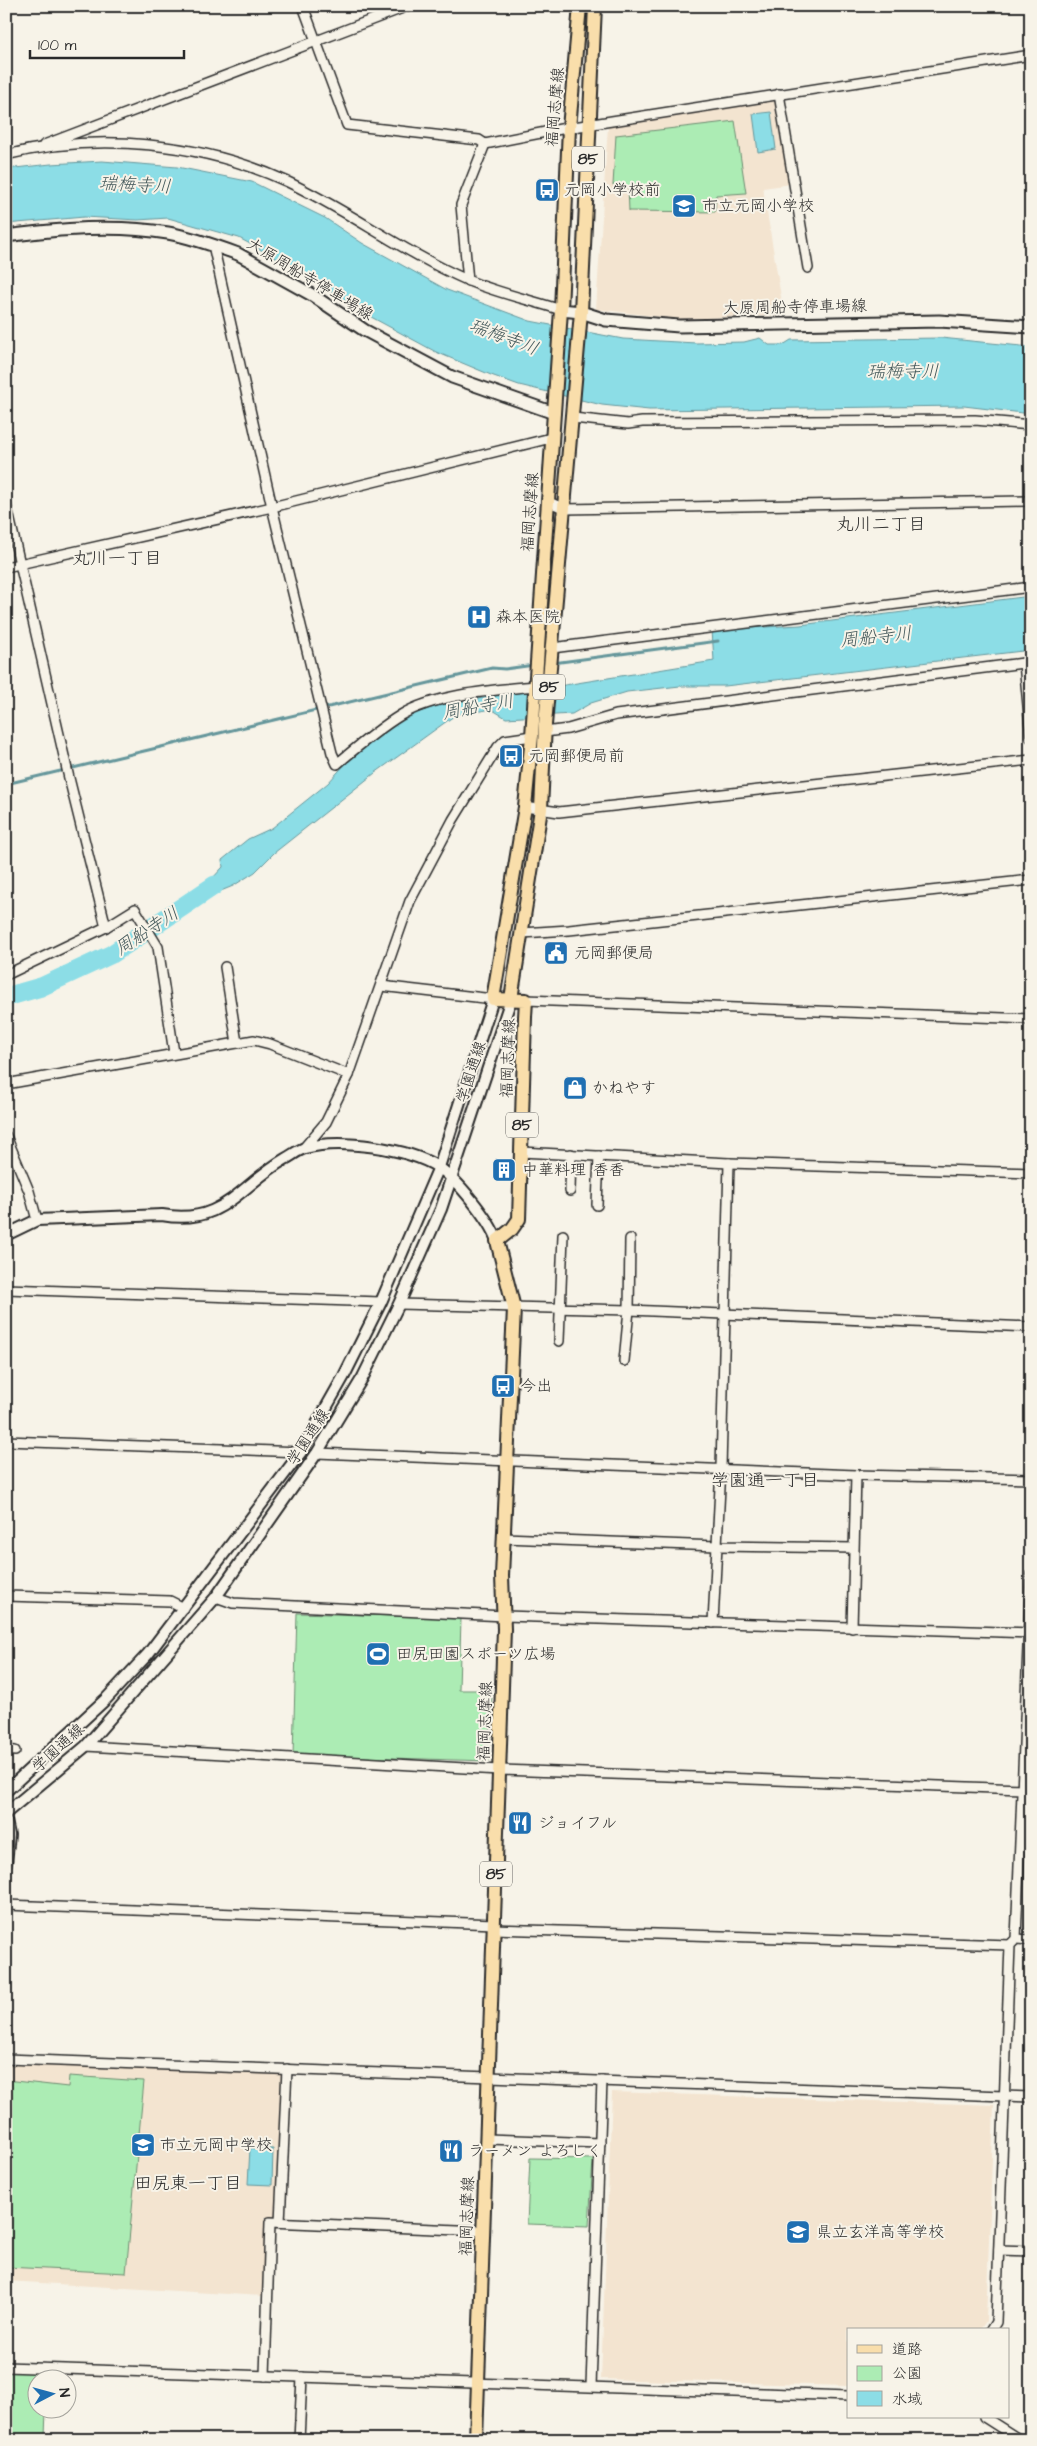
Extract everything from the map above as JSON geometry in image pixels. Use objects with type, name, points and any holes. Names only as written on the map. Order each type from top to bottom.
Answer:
[{"type":"main road","name":"福岡志摩線","points":[[476,2440],[505,1616],[502,1576],[509,1462],[514,1308],[497,1241],[512,1229],[519,1219],[526,1000],[493,999],[525,807],[532,736],[561,310],[569,128],[580,6]]},
{"type":"main road","name":"福岡志摩線","points":[[552,648],[581,312],[595,6]]},
{"type":"main road","name":"大原周船寺停車場線","points":[[6,236],[95,228],[130,230],[168,233],[238,254],[312,296],[364,330],[452,377],[554,412]]},
{"type":"main road","name":"大原周船寺停車場線","points":[[561,310],[581,312],[606,320],[678,326],[940,321],[1031,327]]},
{"type":"main road","name":"85","points":[[545,729],[552,648]]},
{"type":"main road","name":"福岡志摩線","points":[[511,999],[541,809],[545,729]]},
{"type":"street","points":[[303,6],[346,126],[479,140],[485,144],[589,124],[1031,54]]},
{"type":"street","points":[[36,148],[63,136],[408,6]]},
{"type":"street","points":[[779,94],[808,268]]},
{"type":"street","points":[[6,155],[36,148],[98,144],[159,146],[221,157],[288,182],[468,281],[561,310]]},
{"type":"street","points":[[468,281],[461,205],[485,144]]},
{"type":"street","points":[[213,246],[272,507],[332,753],[337,764],[402,714],[420,707],[463,696],[535,686]]},
{"type":"street","points":[[572,418],[628,424],[652,422],[974,420],[1031,425]]},
{"type":"street","points":[[6,567],[272,507],[551,438]]},
{"type":"street","points":[[547,500],[565,510],[1031,501]]},
{"type":"street","points":[[6,503],[64,758],[106,927]]},
{"type":"street","points":[[552,648],[1031,587]]},
{"type":"street","points":[[545,729],[568,729],[616,715],[1027,662],[1031,738]]},
{"type":"street","points":[[6,1236],[37,1220],[162,1215],[182,1219],[202,1214],[234,1199],[278,1163],[304,1148],[326,1122],[350,1075],[410,901],[453,820],[498,747],[506,740],[532,736]]},
{"type":"street","points":[[525,807],[559,812],[1031,760]]},
{"type":"street","points":[[522,933],[579,929],[1031,880]]},
{"type":"street","points":[[6,974],[16,972],[106,927],[135,909],[158,947],[174,1053]]},
{"type":"street","points":[[225,967],[237,1043]]},
{"type":"street","points":[[381,986],[493,999]]},
{"type":"street","name":"学園通線","points":[[6,1791],[106,1699],[148,1654],[301,1452],[344,1376],[381,1302],[439,1167],[493,999]]},
{"type":"street","name":"学園通線","points":[[6,1813],[86,1746],[216,1596],[317,1453],[363,1377],[399,1304],[441,1209],[511,999]]},
{"type":"street","points":[[526,1000],[1031,1019]]},
{"type":"street","points":[[6,1084],[254,1040],[270,1044],[350,1075]]},
{"type":"street","points":[[6,1136],[30,1191],[37,1220]]},
{"type":"street","points":[[304,1148],[334,1145],[394,1150],[439,1167],[481,1213],[497,1241]]},
{"type":"street","points":[[522,1152],[729,1163],[1031,1173]]},
{"type":"street","points":[[570,1191],[572,1154]]},
{"type":"street","points":[[597,1205],[599,1156]]},
{"type":"street","points":[[713,1623],[720,1468],[729,1163]]},
{"type":"street","points":[[559,1342],[563,1236]]},
{"type":"street","points":[[624,1361],[629,1310],[630,1239]]},
{"type":"street","points":[[6,1290],[381,1302]]},
{"type":"street","points":[[399,1304],[514,1308],[560,1307],[1031,1326]]},
{"type":"street","points":[[6,1441],[301,1452]]},
{"type":"street","points":[[317,1453],[856,1475],[1031,1479]]},
{"type":"street","points":[[852,1628],[852,1548],[856,1475]]},
{"type":"street","points":[[504,1538],[716,1546],[852,1548]]},
{"type":"street","points":[[992,2328],[996,2322],[1005,2096],[1030,1633],[1031,1574]]},
{"type":"street","points":[[6,1596],[170,1601],[184,1608]]},
{"type":"street","points":[[216,1596],[233,1603],[505,1616],[1030,1633]]},
{"type":"street","points":[[86,1746],[499,1770],[1022,1789]]},
{"type":"street","points":[[6,1822],[9,1835],[6,1862]]},
{"type":"street","points":[[6,1905],[494,1927],[1013,1942],[1031,1940]]},
{"type":"street","points":[[6,2059],[1031,2097]]},
{"type":"street","points":[[280,2222],[287,2068]]},
{"type":"street","points":[[591,2386],[602,2081]]},
{"type":"street","points":[[487,2139],[600,2143]]},
{"type":"street","points":[[265,2376],[270,2222],[482,2231]]},
{"type":"street","points":[[999,2250],[1031,2251]]},
{"type":"street","points":[[6,2367],[847,2396]]},
{"type":"street","points":[[299,2440],[302,2377]]},
{"type":"street","points":[[986,2418],[1020,2440]]},
{"type":"shaded area","name":"市立元岡小学校","points":[[777,100],[791,184],[763,188],[784,315],[678,319],[596,309],[608,126]]},
{"type":"shaded area","name":"市立元岡中学校","points":[[6,2064],[283,2073],[278,2218],[265,2217],[263,2296],[6,2281]]},
{"type":"shaded area","name":"県立玄洋高等学校","points":[[612,2092],[994,2105],[986,2321],[981,2328],[847,2328],[847,2386],[601,2379]]},
{"type":"green space","points":[[735,121],[746,193],[716,195],[715,212],[629,211],[628,187],[613,185],[616,135]]},
{"type":"green space","name":"田尻田園スポーツ広場","points":[[297,1613],[461,1618],[459,1690],[492,1690],[489,1761],[293,1755]]},
{"type":"green space","points":[[69,2076],[144,2081],[126,2273],[6,2267],[6,2080],[68,2087]]},
{"type":"green space","points":[[530,2158],[593,2159],[589,2226],[527,2224]]},
{"type":"green space","points":[[6,2370],[28,2371],[28,2418],[46,2418],[45,2437],[43,2440],[6,2439]]},
{"type":"water","points":[[771,112],[776,149],[758,152],[753,114]]},
{"type":"water","name":"瑞梅寺川","points":[[102,161],[177,167],[252,182],[325,218],[362,243],[447,290],[530,321],[623,339],[696,343],[744,342],[760,338],[769,345],[783,345],[791,340],[941,338],[1031,347],[1031,414],[964,406],[649,410],[602,405],[519,385],[436,352],[373,318],[287,264],[239,238],[168,218],[138,220],[84,217],[6,224],[6,169]]},
{"type":"water","points":[[1031,596],[1031,650],[725,686],[680,686],[627,692],[591,703],[572,714],[506,718],[491,709],[454,716],[375,773],[274,853],[255,872],[233,886],[199,900],[191,894],[210,881],[223,867],[222,860],[248,839],[272,828],[328,783],[348,761],[407,716],[440,705],[714,661],[712,630],[800,625]]},
{"type":"water","points":[[250,2148],[273,2149],[272,2185],[248,2184]]},
{"type":"waterway","points":[[553,663],[718,641]]},
{"type":"waterway","points":[[6,784],[492,668],[505,669],[534,665]]},
{"type":"waterway","name":"周船寺川","points":[[6,997],[41,987],[112,954],[215,885]]},
{"type":"place","name":"元岡小学校前","points":[[547,190]]},
{"type":"place","name":"市立元岡小学校","points":[[684,206]]},
{"type":"place","name":"森本医院","points":[[479,617]]},
{"type":"place","name":"元岡郵便局前","points":[[511,756]]},
{"type":"place","name":"元岡郵便局","points":[[556,953]]},
{"type":"place","name":"かねやす","points":[[575,1088]]},
{"type":"place","name":"中華料理 香香","points":[[504,1170]]},
{"type":"place","name":"今出","points":[[503,1386]]},
{"type":"place","name":"田尻田園スポーツ広場","points":[[378,1654]]},
{"type":"place","name":"ジョイフル","points":[[520,1823]]},
{"type":"place","name":"市立元岡中学校","points":[[143,2145]]},
{"type":"place","name":"ラーメン よろしく","points":[[451,2151]]},
{"type":"place","name":"県立玄洋高等学校","points":[[798,2232]]},
{"type":"district","name":"丸川二丁目","points":[[881,524]]},
{"type":"district","name":"丸川一丁目","points":[[117,558]]},
{"type":"district","name":"学園通一丁目","points":[[765,1480]]},
{"type":"district","name":"田尻東一丁目","points":[[188,2183]]}]
